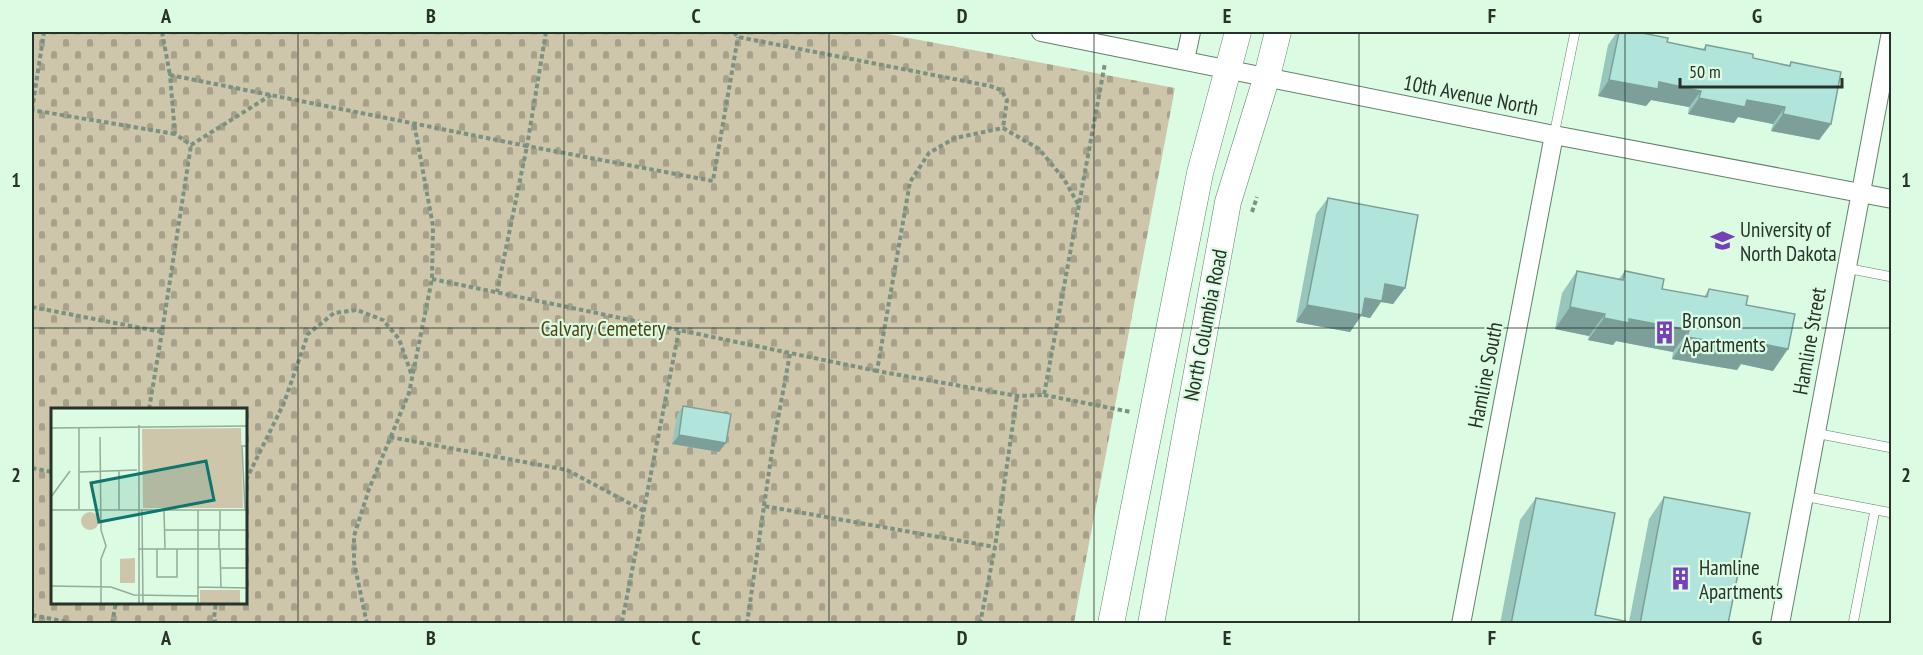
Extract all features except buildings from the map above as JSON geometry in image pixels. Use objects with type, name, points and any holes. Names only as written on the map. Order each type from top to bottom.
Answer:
[{"type":"main road","name":"North Columbia Road","points":[[1111,624],[1200,173],[1238,32]]},
{"type":"main road","name":"North Columbia Road","points":[[1151,624],[1228,202],[1267,76],[1278,32]]},
{"type":"street","name":"10th Avenue North","points":[[1041,32],[1554,135],[1892,199]]},
{"type":"street","points":[[1185,60],[1191,32]]},
{"type":"street","name":"Hamline Street","points":[[1780,624],[1891,32]]},
{"type":"street","name":"Hamline South","points":[[1461,624],[1554,135]]},
{"type":"lane","points":[[1554,135],[1575,32]]},
{"type":"lane","points":[[1846,268],[1892,277]]},
{"type":"lane","points":[[1815,433],[1892,448]]},
{"type":"lane","points":[[1803,496],[1892,513]]},
{"type":"lane","points":[[1853,624],[1875,510]]},
{"type":"path","points":[[44,32],[32,111],[175,134],[191,145]]},
{"type":"path","points":[[162,32],[170,75],[175,134]]},
{"type":"path","points":[[497,292],[527,146],[546,32]]},
{"type":"path","points":[[734,32],[738,37],[990,86],[1001,90],[1007,100],[1003,128]]},
{"type":"path","points":[[170,75],[713,181],[738,37]]},
{"type":"path","points":[[1044,394],[1109,45]]},
{"type":"path","points":[[149,408],[191,145],[271,95]]},
{"type":"path","points":[[367,624],[354,562],[354,536],[369,489],[409,393],[432,279],[433,226],[414,123]]},
{"type":"path","points":[[877,371],[910,182],[929,153],[955,138],[1003,128],[1040,149],[1064,178],[1078,204]]},
{"type":"path","points":[[432,279],[877,371],[1017,396],[1044,394],[1151,416]]},
{"type":"path","points":[[32,307],[162,332]]},
{"type":"path","points":[[248,476],[284,403],[308,334],[334,313],[357,310],[383,320],[399,339],[412,377]]},
{"type":"path","points":[[622,622],[679,330]]},
{"type":"path","points":[[747,624],[772,451],[790,354]]},
{"type":"path","points":[[980,624],[995,547],[1017,396]]},
{"type":"path","points":[[390,437],[567,470],[644,511]]},
{"type":"path","points":[[32,468],[51,472]]},
{"type":"path","points":[[764,506],[995,547]]},
{"type":"path","points":[[112,624],[116,604]]},
{"type":"path","points":[[216,604],[214,618],[216,624]]},
{"type":"path","points":[[32,615],[77,624]]},
{"type":"green space","name":"Calvary Cemetery","points":[[32,32],[877,32],[1175,88],[1074,623],[32,623]]},
{"type":"place","name":"University of North Dakota","points":[[1722,241]]},
{"type":"place","name":"Bronson Apartments","points":[[1664,332]]},
{"type":"place","name":"Hamline Apartments","points":[[1681,579]]}]
